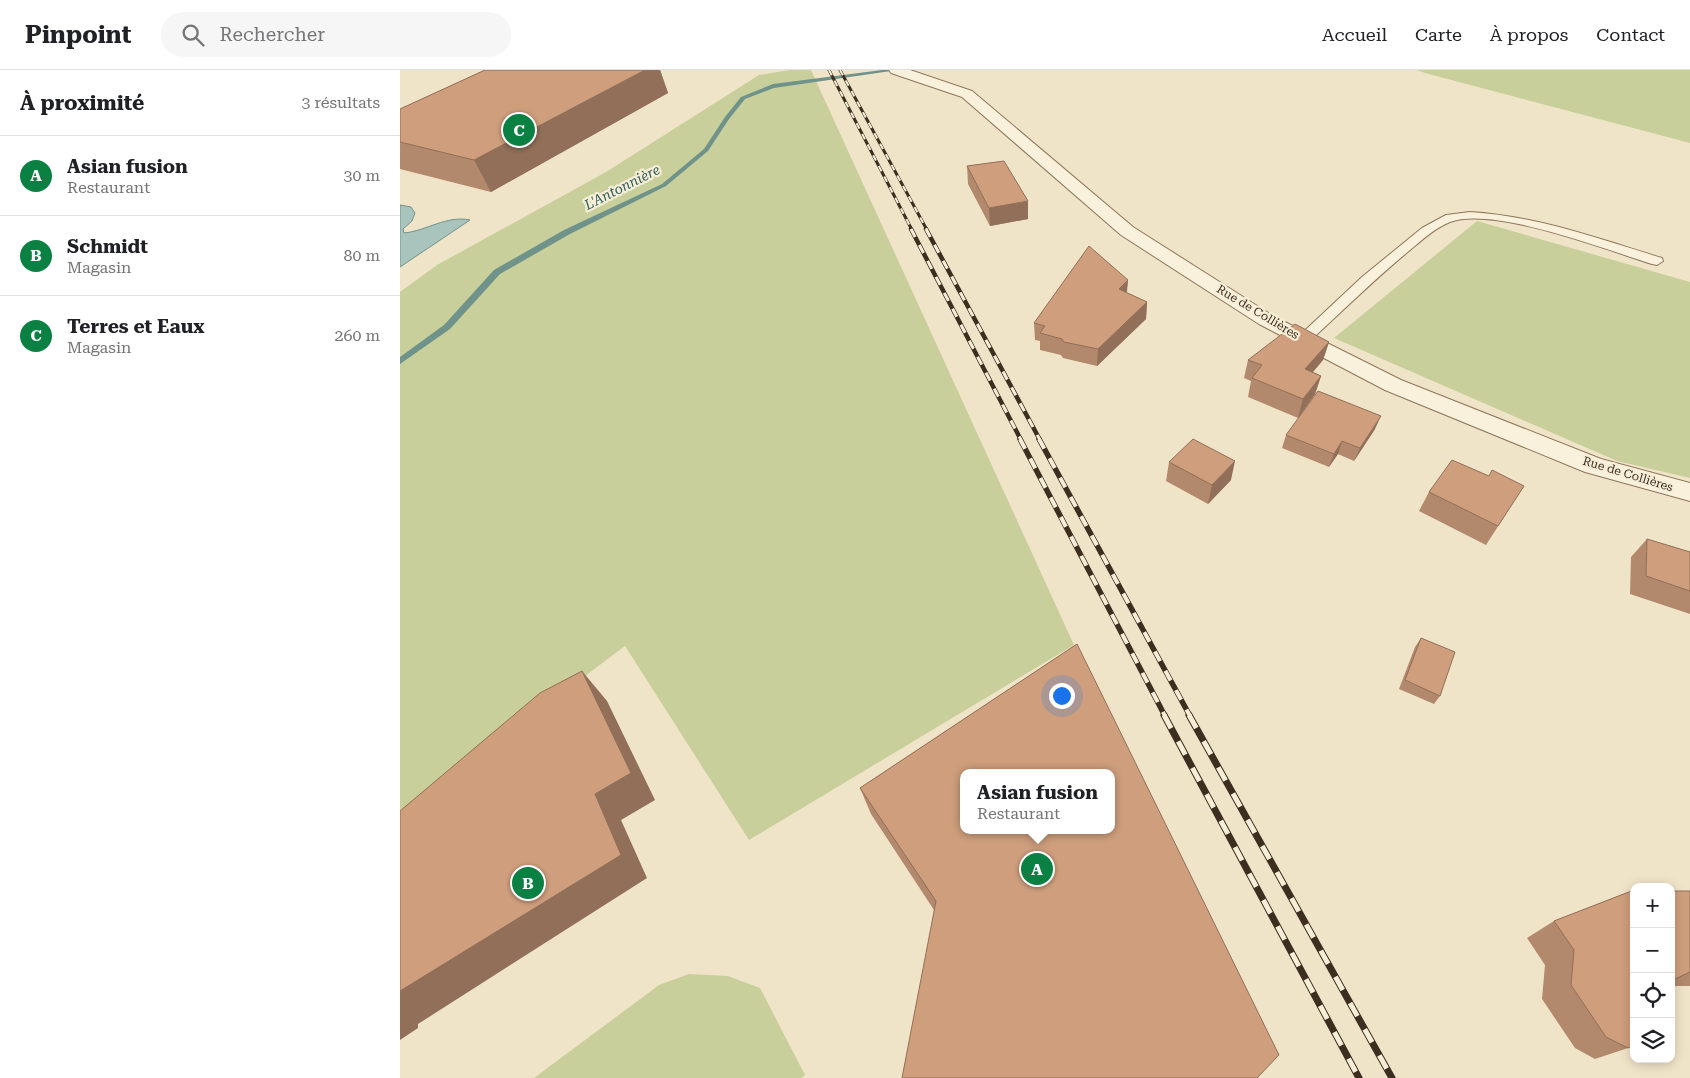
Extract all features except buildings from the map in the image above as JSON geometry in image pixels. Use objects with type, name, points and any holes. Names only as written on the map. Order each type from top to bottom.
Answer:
[{"type":"street","name":"Rue de Collières","points":[[901,72],[967,94],[1127,231],[1266,320],[1393,384],[1585,462],[1690,492]]},
{"type":"lane","points":[[1304,339],[1389,260],[1431,226],[1450,218],[1483,214],[1536,225],[1657,261]]},
{"type":"green space","points":[[790,70],[811,70],[1074,645],[749,840],[625,646],[400,815],[400,292],[437,265],[606,172],[759,75]]},
{"type":"green space","points":[[1417,70],[1690,70],[1690,143],[1425,73]]},
{"type":"green space","points":[[1477,221],[1690,282],[1690,478],[1617,461],[1334,338]]},
{"type":"green space","points":[[689,974],[728,976],[760,988],[805,1075],[801,1078],[534,1078],[659,985]]},
{"type":"water","points":[[400,205],[411,207],[415,213],[412,221],[403,229],[404,233],[445,221],[470,220],[400,267]]},
{"type":"waterway","name":"L'Antonnière","points":[[400,361],[447,327],[497,272],[567,232],[664,185],[706,150],[743,98],[773,86],[895,70]]},
{"type":"railway","points":[[829,70],[912,230]]},
{"type":"railway","points":[[840,70],[927,230]]},
{"type":"railway","points":[[911,229],[1021,440]]},
{"type":"railway","points":[[926,229],[1040,440]]},
{"type":"railway","points":[[1020,439],[1165,716]]},
{"type":"railway","points":[[1039,439],[1190,716]]},
{"type":"railway","points":[[1164,715],[1359,1078]]},
{"type":"railway","points":[[1189,715],[1392,1078]]},
{"type":"place","name":"Terres et Eaux","points":[[519,130]]},
{"type":"place","name":"Asian fusion","points":[[1037,869]]},
{"type":"place","name":"Schmidt","points":[[528,883]]}]
